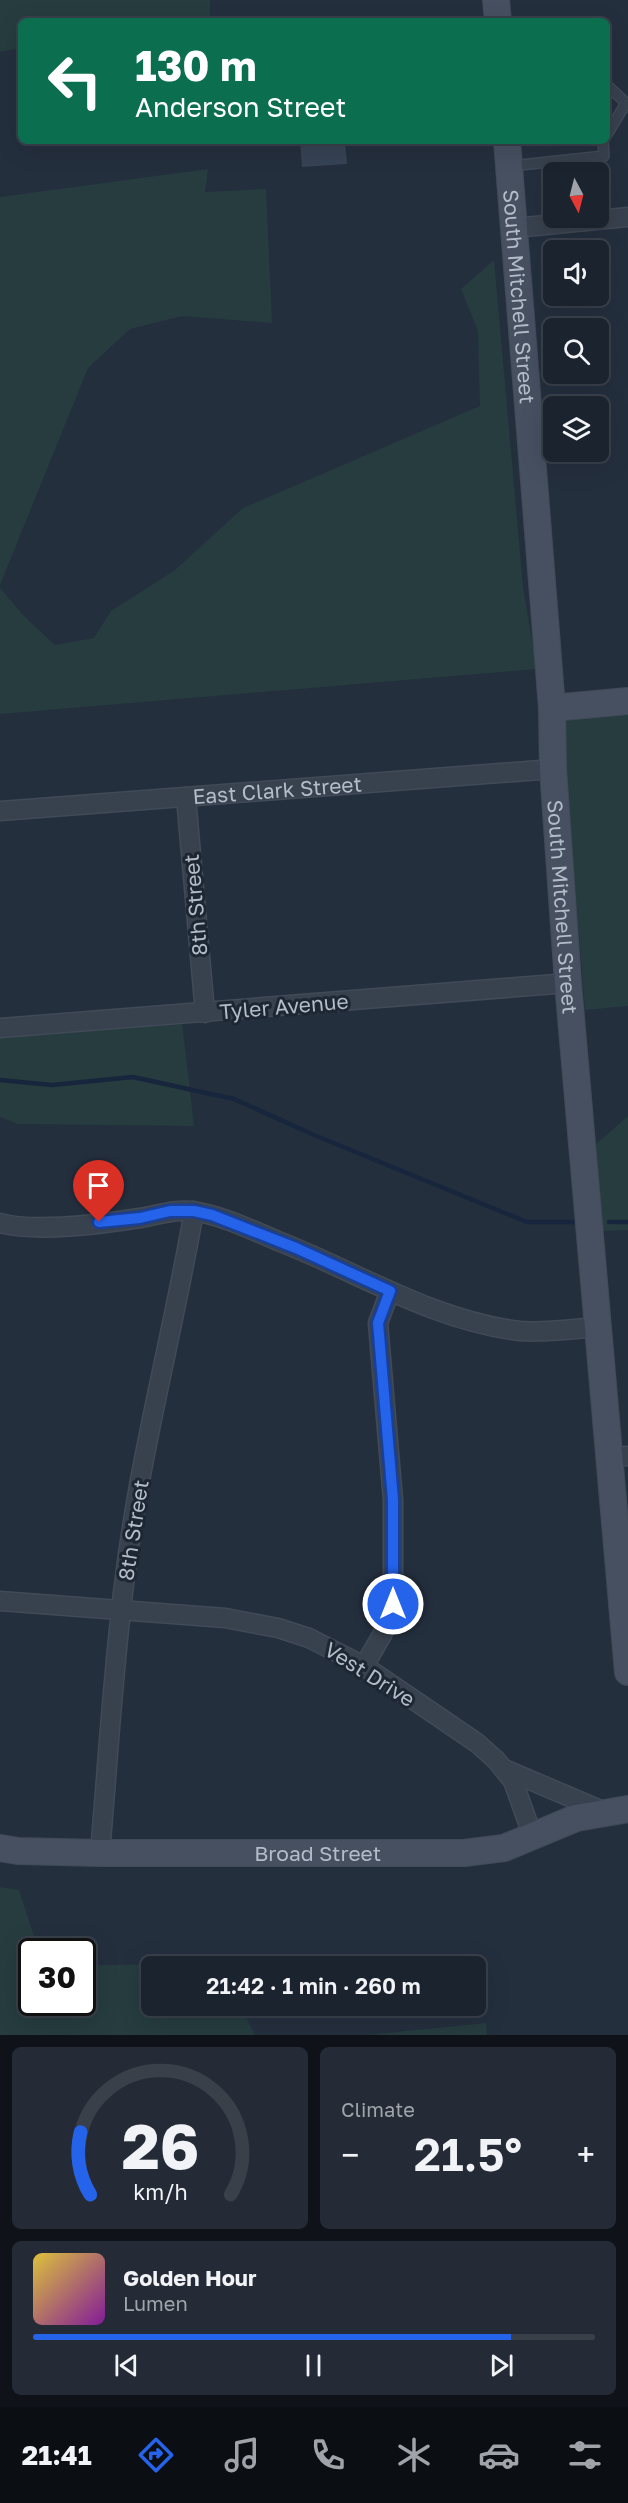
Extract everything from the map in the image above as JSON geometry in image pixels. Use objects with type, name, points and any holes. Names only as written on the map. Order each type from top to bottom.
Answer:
[{"type":"street","points":[[496,0],[498,18]]},
{"type":"street","name":"South Mitchell Street","points":[[507,144],[552,708],[553,769],[568,983],[597,1327],[619,1456],[628,1672]]},
{"type":"street","points":[[515,228],[628,217]]},
{"type":"street","points":[[552,708],[628,701]]},
{"type":"street","name":"East Clark Street","points":[[0,811],[553,769]]},
{"type":"street","name":"8th Street","points":[[186,797],[205,1012]]},
{"type":"street","name":"Tyler Avenue","points":[[0,1028],[568,983]]},
{"type":"street","points":[[0,1223],[15,1227],[37,1228],[140,1218],[170,1211],[194,1211],[212,1215],[296,1248],[449,1315],[478,1323],[543,1332],[597,1327]]},
{"type":"street","name":"8th Street","points":[[100,1853],[125,1577],[137,1499],[182,1284],[194,1211]]},
{"type":"street","points":[[364,1666],[382,1635],[393,1604],[393,1500],[378,1323],[390,1291]]},
{"type":"street","name":"Vest Drive","points":[[0,1601],[225,1618],[278,1628],[309,1638],[364,1666],[477,1743],[513,1781],[533,1837]]},
{"type":"street","points":[[504,1769],[616,1811]]},
{"type":"street","name":"Broad Street","points":[[0,1848],[18,1851],[100,1853],[464,1853],[504,1848],[576,1818],[616,1811]]},
{"type":"lane","points":[[610,88],[627,104],[610,130]]},
{"type":"lane","points":[[510,166],[604,156],[603,144]]},
{"type":"green space","points":[[0,0],[210,0],[210,18],[18,18],[18,49],[0,52]]},
{"type":"green space","points":[[208,169],[205,192],[266,189],[272,323],[182,316],[130,329],[88,368],[0,585],[0,197]]},
{"type":"green space","points":[[494,260],[523,587],[537,669],[0,714],[0,588],[25,617],[55,645],[94,638],[111,611],[175,570],[243,508],[480,406],[478,331],[461,289]]},
{"type":"green space","points":[[628,706],[628,1006],[585,1010],[563,737],[565,724],[570,716]]},
{"type":"green space","points":[[182,1022],[194,1126],[18,1124],[0,1117],[0,1036]]},
{"type":"green space","points":[[628,1116],[628,1230],[602,1231],[596,1144]]},
{"type":"green space","points":[[0,1887],[19,1890],[35,1938],[18,1938],[18,2016],[96,2016],[96,1965],[141,1965],[141,2016],[246,2016],[255,2035],[0,2035]]},
{"type":"green space","points":[[486,2023],[487,2035],[368,2035]]},
{"type":"building","points":[[300,144],[345,144],[347,164],[302,167]]},
{"type":"waterway","points":[[0,1080],[52,1085],[133,1077],[234,1099],[314,1135],[527,1222],[576,1222]]},
{"type":"waterway","points":[[609,1222],[628,1222]]},
{"type":"route","points":[[99,1222],[140,1218],[170,1211],[194,1211],[212,1215],[296,1248],[390,1291],[378,1323],[393,1500],[393,1604]]}]
